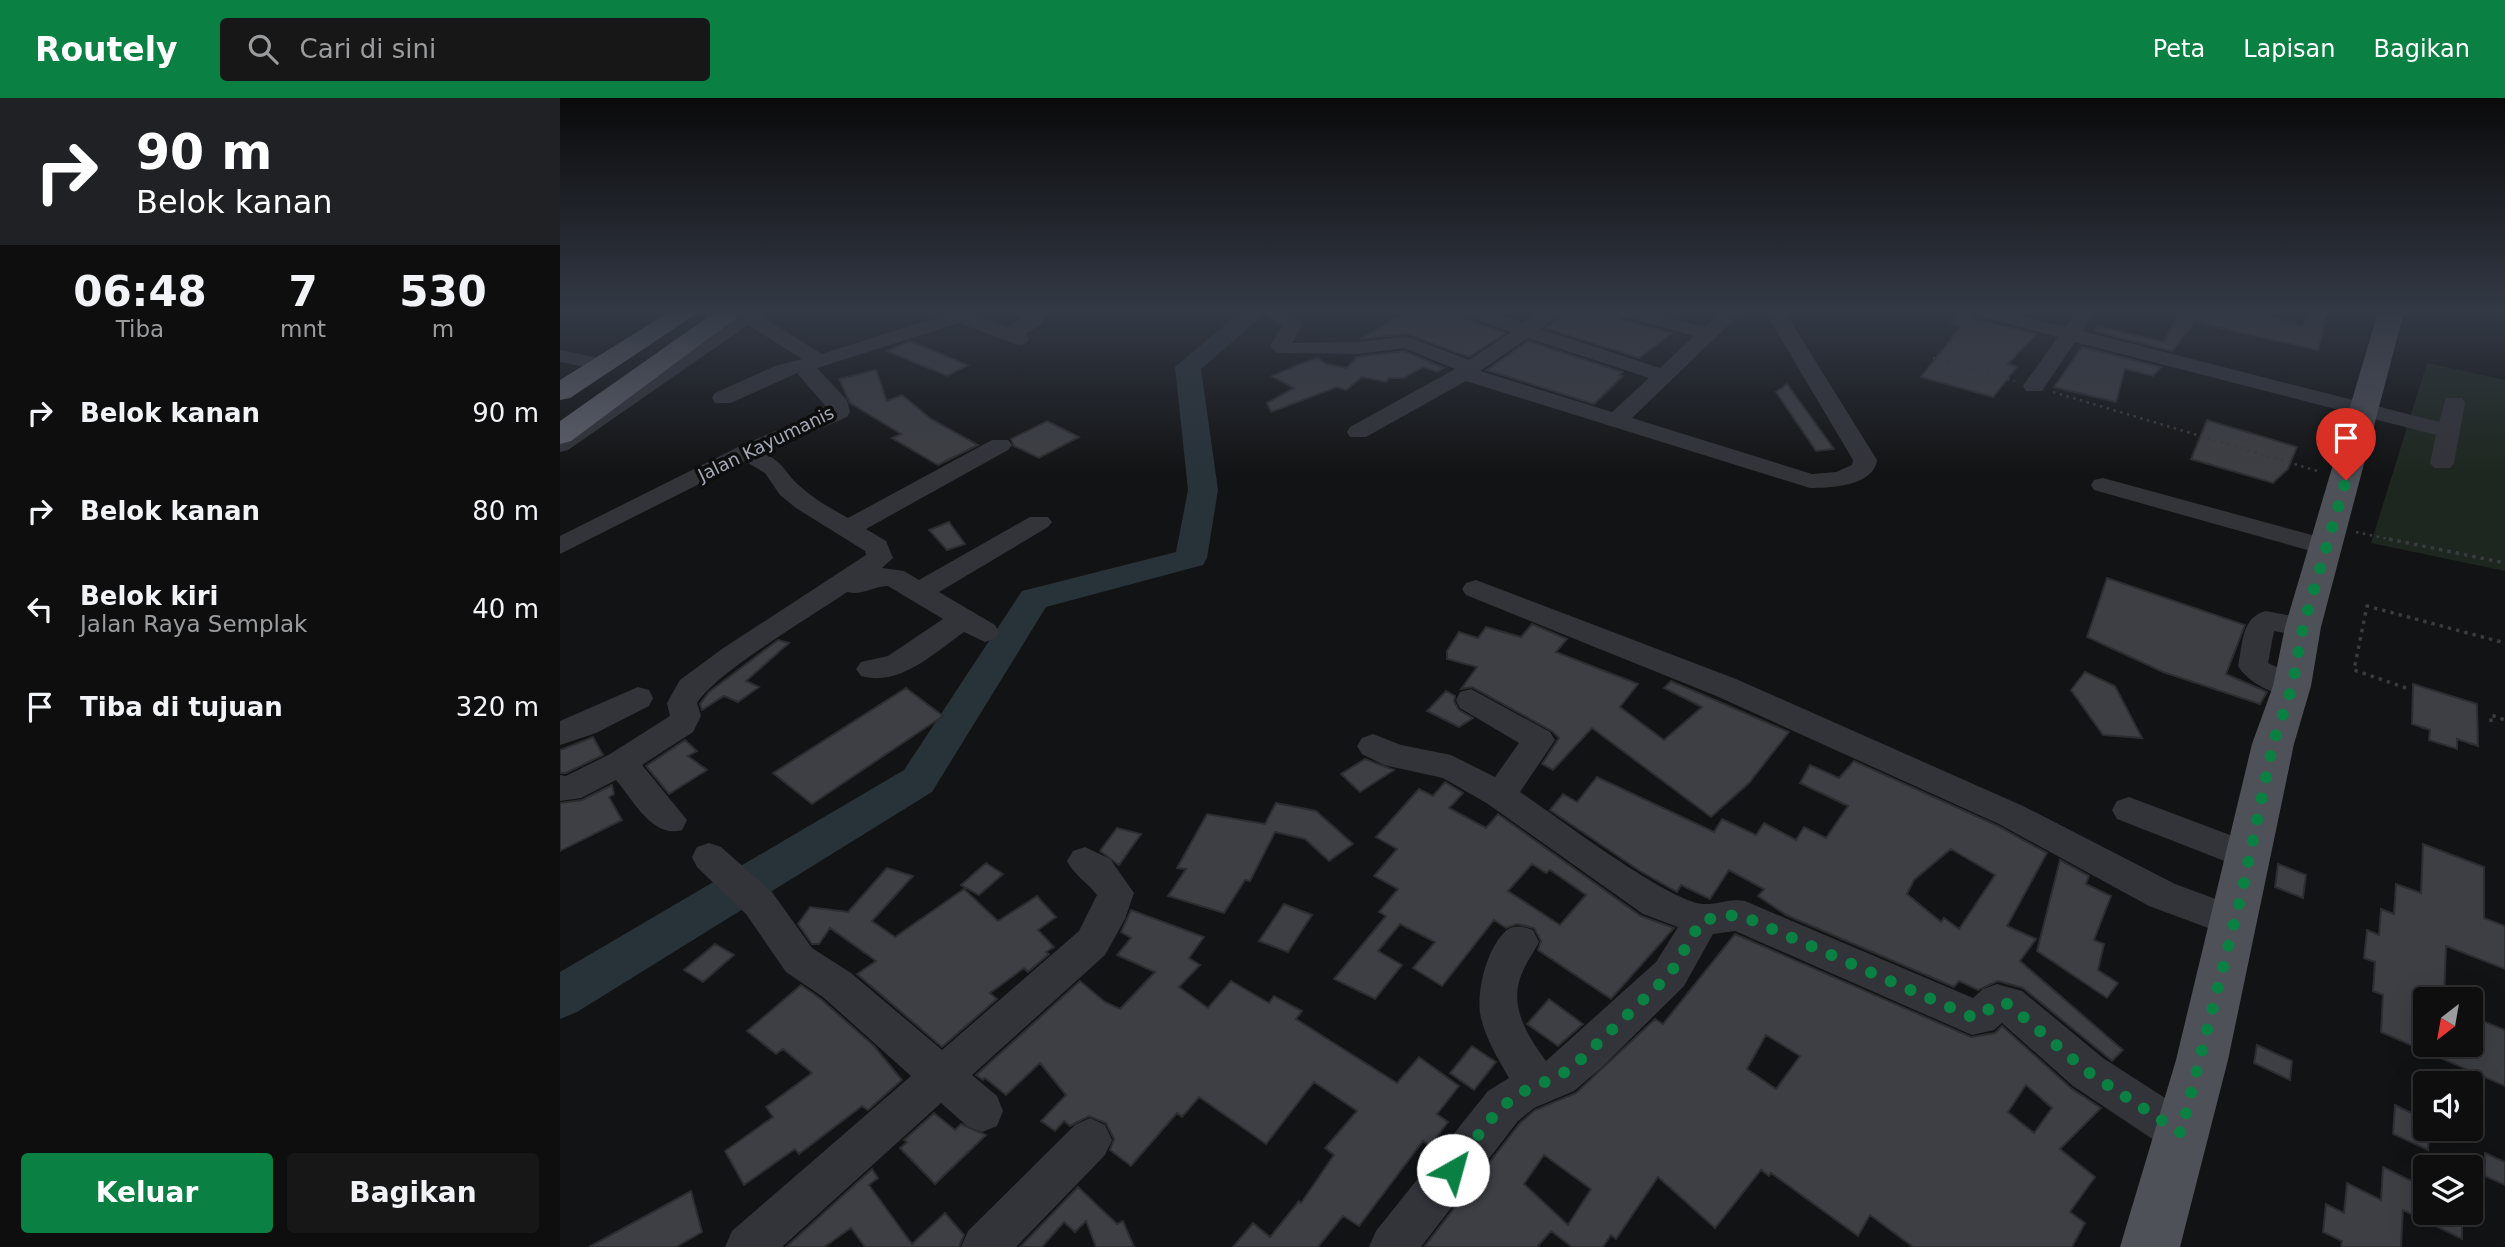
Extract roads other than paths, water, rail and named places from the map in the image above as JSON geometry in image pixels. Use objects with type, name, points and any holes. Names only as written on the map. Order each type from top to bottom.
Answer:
[{"type":"highway","points":[[560,380],[584,366]]},
{"type":"highway","points":[[560,392],[605,366]]},
{"type":"highway","points":[[560,412],[632,366]]},
{"type":"highway","points":[[560,435],[648,366]]},
{"type":"main road","points":[[2150,1247],[2235,922],[2273,744],[2292,687],[2303,627],[2376,366]]},
{"type":"street","points":[[560,444],[652,366]]},
{"type":"street","points":[[723,398],[782,370],[799,366]]},
{"type":"street","name":"Jalan Kayumanis","points":[[560,546],[746,452],[839,412],[839,405],[805,370],[809,366]]},
{"type":"street","points":[[1457,366],[1810,481],[1834,481],[1864,468],[1865,460],[1808,366]]},
{"type":"street","points":[[1358,432],[1473,366]]},
{"type":"street","points":[[1631,366],[1663,376]]},
{"type":"street","points":[[1617,420],[1674,366]]},
{"type":"street","points":[[2034,386],[2048,366]]},
{"type":"street","points":[[2192,366],[2448,431]]},
{"type":"street","points":[[2442,463],[2454,403]]},
{"type":"street","points":[[848,529],[1000,445]]},
{"type":"street","points":[[560,788],[569,789],[621,763],[682,724],[685,716],[682,703],[691,688],[732,656],[825,597],[880,558],[877,547],[795,496],[774,468],[746,452]]},
{"type":"street","points":[[2103,485],[2325,547]]},
{"type":"street","points":[[920,591],[1039,522]]},
{"type":"street","points":[[825,597],[886,576],[920,591],[974,625],[896,665],[871,669]]},
{"type":"street","points":[[1476,589],[1725,687],[1903,765],[2011,815],[2162,895],[2235,922]]},
{"type":"street","points":[[560,733],[585,725],[638,698]]},
{"type":"street","points":[[1471,700],[1539,740],[1500,795]]},
{"type":"street","points":[[1373,746],[1395,756],[1451,767],[1500,795],[1656,903],[1702,920],[1735,915],[1745,917],[1972,1017],[1980,1017],[1997,1002],[2008,1004],[2088,1072],[2181,1133]]},
{"type":"street","points":[[621,763],[670,820]]},
{"type":"street","points":[[2129,810],[2250,857]]},
{"type":"street","points":[[748,1247],[1092,943],[1108,919],[1115,893],[1098,869],[1085,861]]},
{"type":"street","points":[[716,864],[759,903],[799,960],[837,985],[982,1111]]},
{"type":"street","points":[[1392,1247],[1503,1106],[1519,1094],[1574,1066],[1670,974],[1702,920]]},
{"type":"street","points":[[1520,942],[1501,976],[1498,1012],[1510,1044],[1539,1086]]},
{"type":"street","points":[[984,1247],[1090,1140]]},
{"type":"waterway","points":[[560,997],[918,781],[1034,599],[1191,558],[1203,490],[1190,366]]}]
